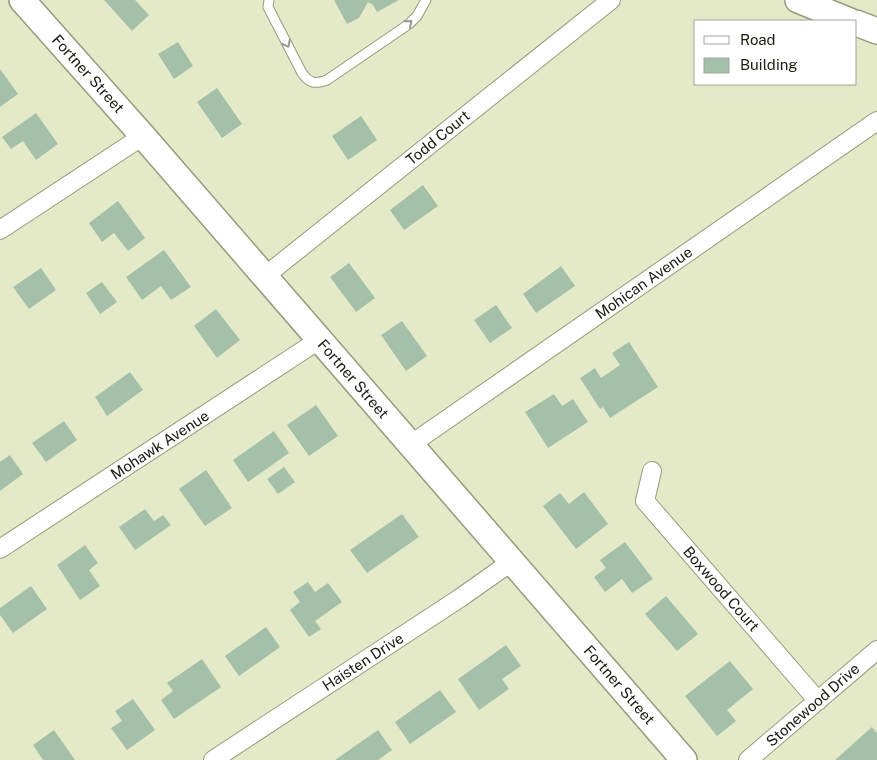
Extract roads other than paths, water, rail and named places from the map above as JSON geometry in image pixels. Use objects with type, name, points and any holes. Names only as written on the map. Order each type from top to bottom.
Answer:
[{"type":"street","name":"Fortner Street","points":[[22,0],[265,276],[684,760]]},
{"type":"street","name":"Todd Court","points":[[265,276],[610,0]]},
{"type":"street","points":[[798,0],[848,20]]},
{"type":"street","points":[[857,23],[877,31]]},
{"type":"street","name":"Mohican Avenue","points":[[410,445],[877,121]]},
{"type":"street","points":[[0,230],[143,136]]},
{"type":"street","name":"Mohawk Avenue","points":[[0,550],[320,340]]},
{"type":"street","name":"Boxwood Court","points":[[652,471],[645,501],[818,701]]},
{"type":"street","name":"Haisten Drive","points":[[213,760],[460,598],[511,562]]},
{"type":"street","name":"Stonewood Drive","points":[[748,760],[877,650]]},
{"type":"lane","points":[[268,0],[268,6],[302,73],[312,83],[327,80],[409,24],[417,16],[426,0]]}]
